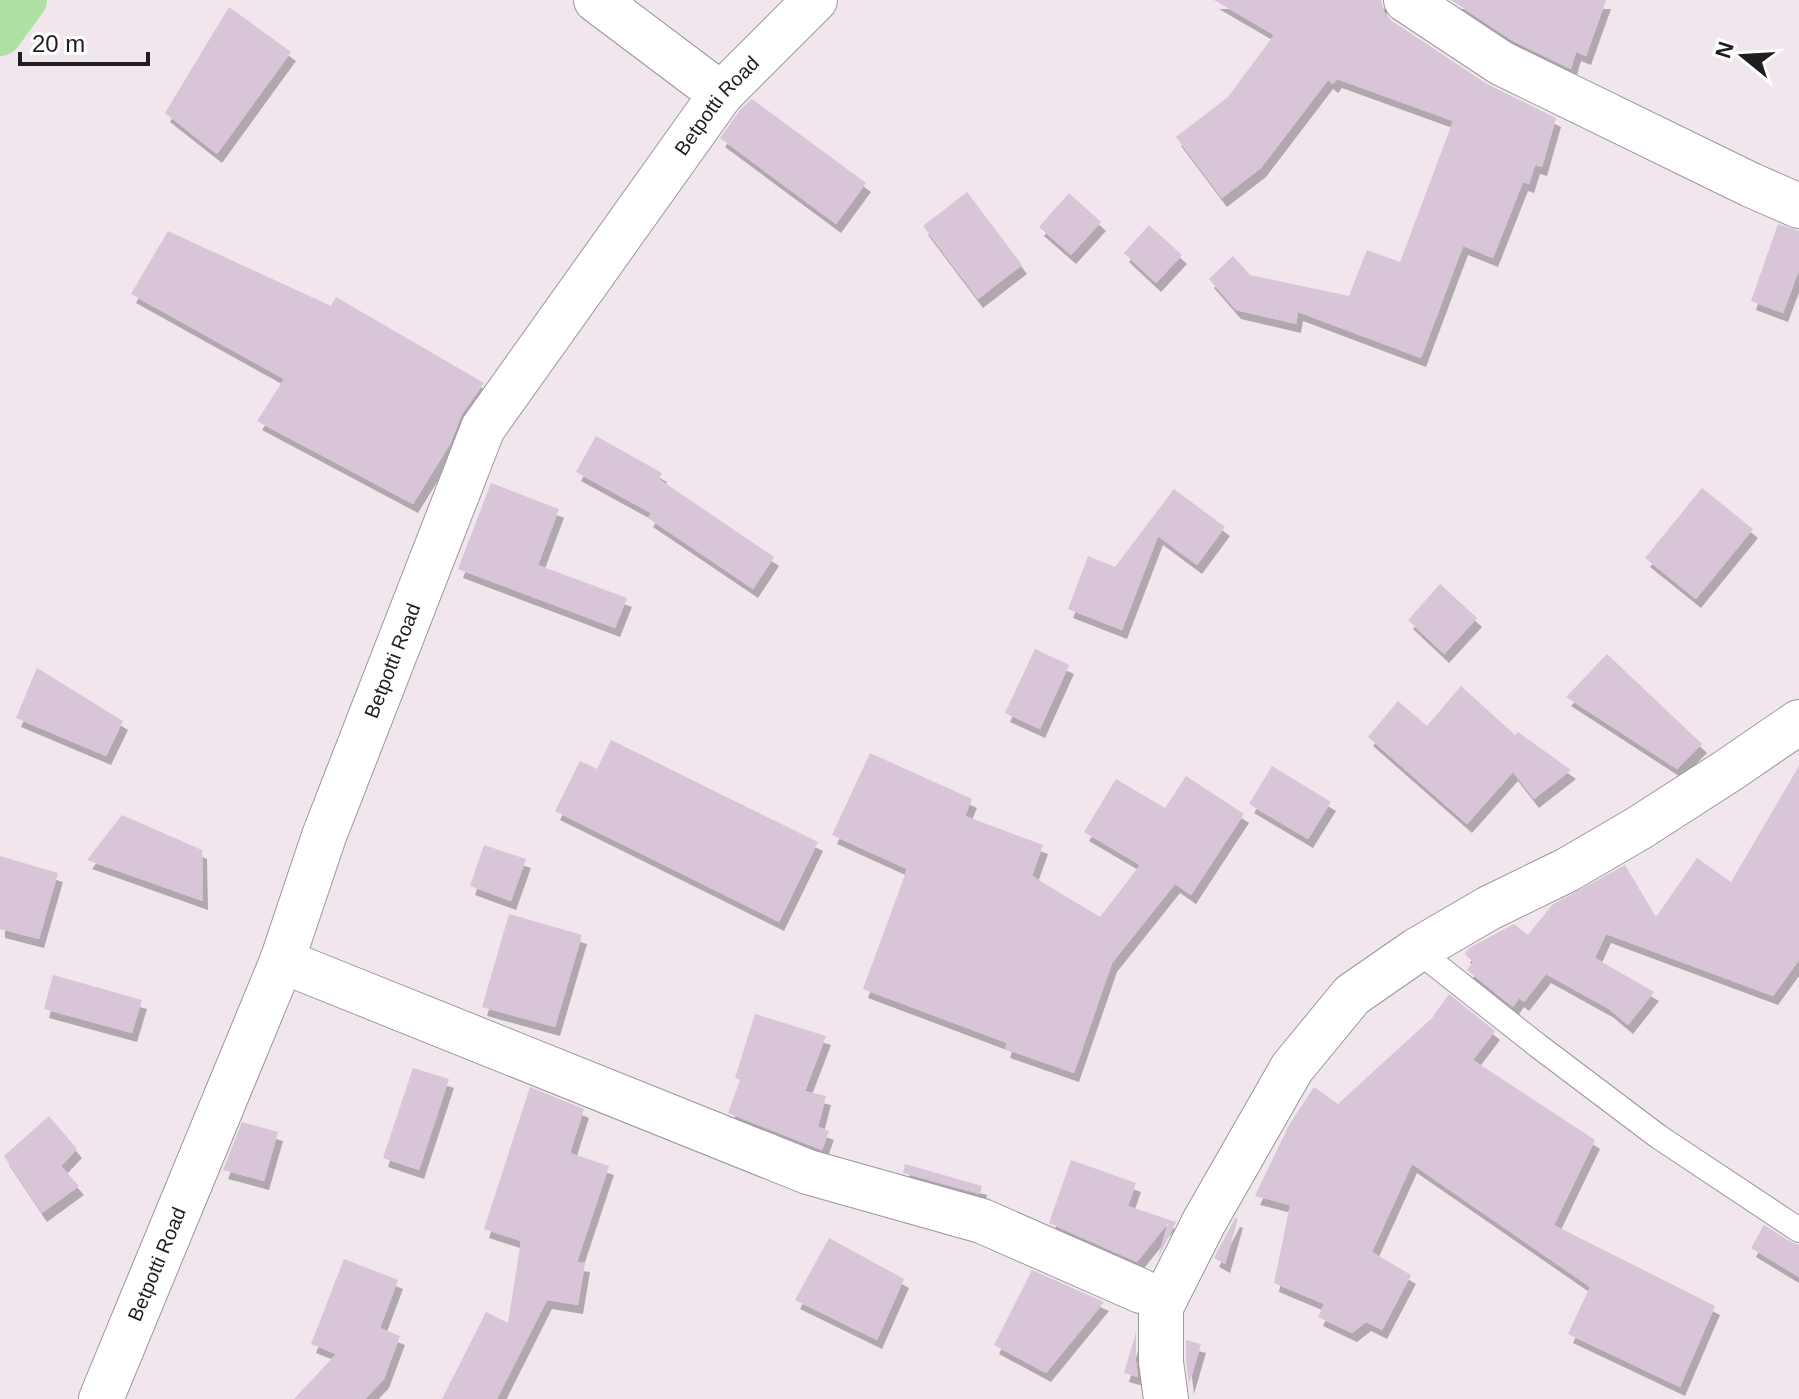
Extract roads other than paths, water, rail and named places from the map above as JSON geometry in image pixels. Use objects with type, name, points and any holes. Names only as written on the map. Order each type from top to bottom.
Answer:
[{"type":"street","points":[[596,0],[721,94]]},
{"type":"street","name":"Betpotti Road","points":[[101,1399],[282,961],[324,836],[483,428],[721,94],[815,0]]},
{"type":"street","points":[[1406,0],[1501,63],[1799,206]]},
{"type":"street","points":[[1166,1399],[1161,1362],[1161,1307],[1204,1222],[1292,1068],[1352,995],[1417,950],[1489,908],[1567,870],[1639,828],[1799,722]]},
{"type":"street","points":[[282,961],[808,1172],[982,1221],[1141,1291]]},
{"type":"lane","points":[[1417,950],[1659,1137],[1799,1230]]},
{"type":"waterway","points":[[0,34],[25,0]]}]
